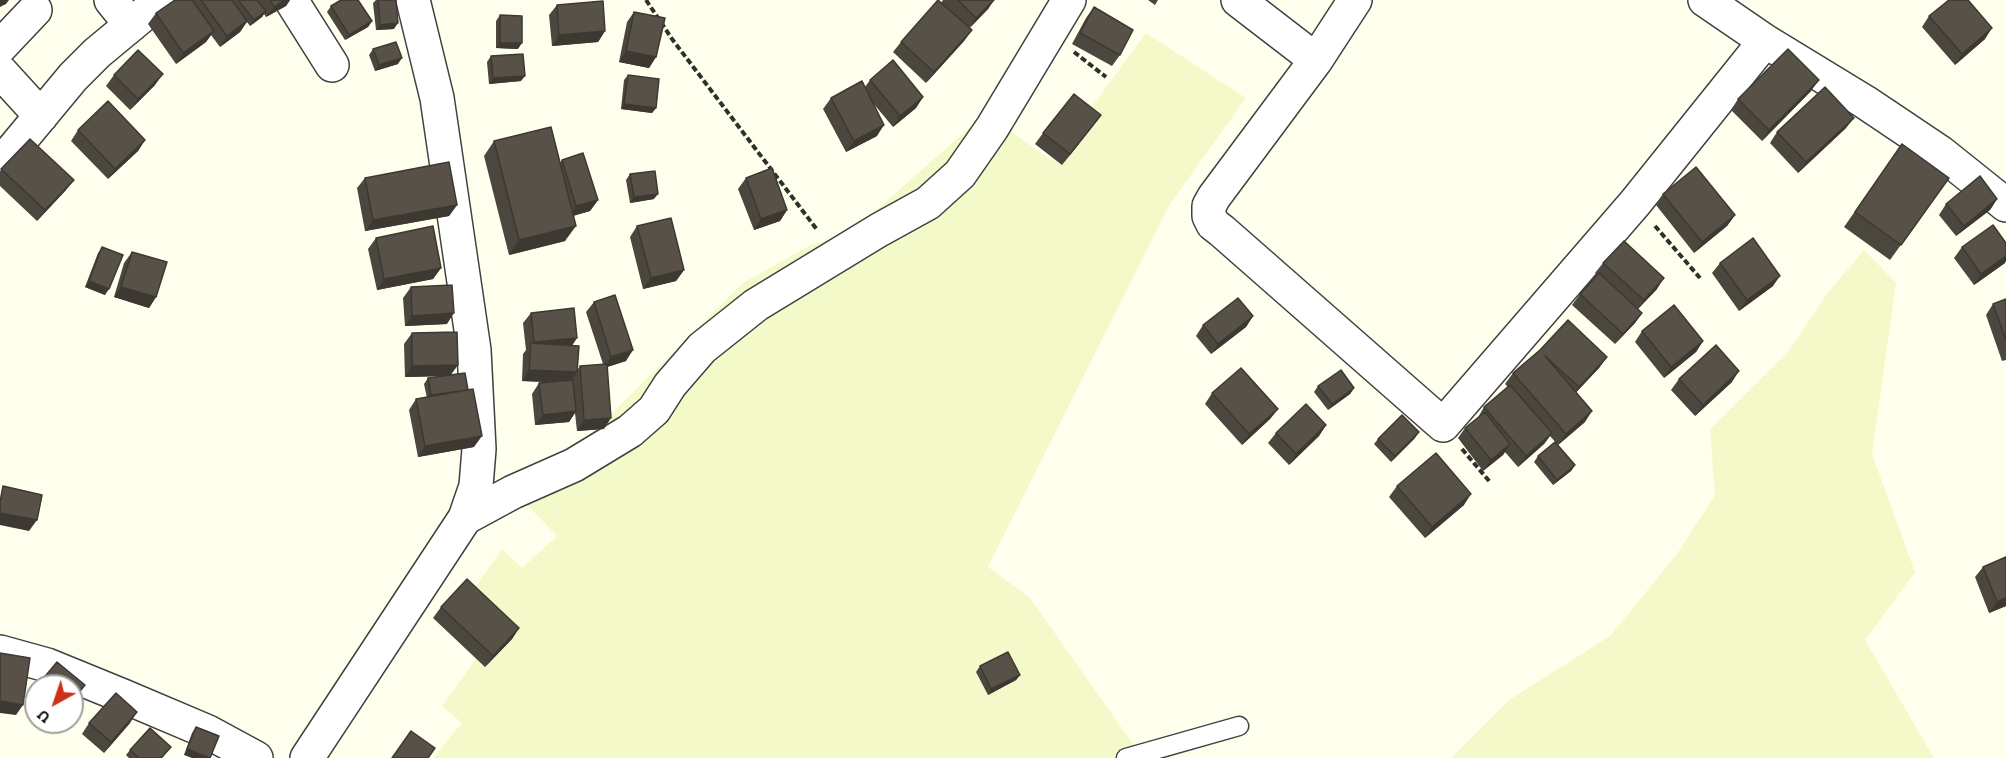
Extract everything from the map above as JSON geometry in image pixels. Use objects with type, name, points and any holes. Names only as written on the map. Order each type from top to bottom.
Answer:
[{"type":"street","points":[[0,165],[73,77],[121,13],[161,0]]},
{"type":"street","points":[[291,0],[333,65]]},
{"type":"street","points":[[307,758],[465,518],[476,486],[479,449],[474,350],[437,98],[413,0]]},
{"type":"street","points":[[465,518],[513,492],[574,465],[630,431],[654,410],[670,385],[702,348],[756,305],[928,203],[960,174],[992,128],[1069,0]]},
{"type":"street","points":[[1238,0],[1316,60]]},
{"type":"street","points":[[1355,0],[1316,60],[1214,197],[1209,206],[1209,216],[1213,224],[1443,425],[1635,203],[1766,41]]},
{"type":"street","points":[[1705,0],[1941,153],[2006,205]]},
{"type":"street","points":[[0,46],[35,10]]},
{"type":"street","points":[[0,71],[40,116]]},
{"type":"street","points":[[0,652],[47,665],[134,701],[208,732],[256,758]]},
{"type":"lane","points":[[1126,758],[1239,726]]},
{"type":"path","points":[[646,0],[672,39],[837,255]]},
{"type":"path","points":[[1049,33],[1106,77]]},
{"type":"path","points":[[1635,203],[1700,278]]},
{"type":"path","points":[[1443,425],[1490,482]]},
{"type":"green space","points":[[1146,33],[1246,98],[1170,204],[988,567],[1030,598],[1143,758],[433,758],[462,723],[442,706],[488,642],[463,605],[502,549],[522,568],[557,536],[506,483],[574,451],[743,283],[811,245],[848,235],[986,113],[1052,161]]},
{"type":"green space","points":[[1864,250],[1896,283],[1872,454],[1915,572],[1865,640],[1934,758],[1451,758],[1509,700],[1610,636],[1677,554],[1715,495],[1710,429],[1787,353],[1827,294]]},
{"type":"building","points":[[175,0],[192,0],[214,31],[183,53],[156,13]]},
{"type":"building","points":[[201,0],[232,0],[247,21],[227,36]]},
{"type":"building","points":[[238,0],[257,0],[266,11],[254,20]]},
{"type":"building","points":[[270,0],[285,0],[274,7]]},
{"type":"building","points":[[341,0],[358,0],[372,21],[349,35],[331,6]]},
{"type":"building","points":[[378,0],[396,0],[398,23],[380,25]]},
{"type":"building","points":[[938,0],[972,30],[934,72],[901,42]]},
{"type":"building","points":[[958,0],[994,0],[976,18]]},
{"type":"building","points":[[1949,0],[1968,0],[1992,28],[1962,54],[1929,16]]},
{"type":"building","points":[[603,1],[605,31],[559,35],[557,5]]},
{"type":"building","points":[[1094,7],[1133,30],[1120,55],[1080,33]]},
{"type":"building","points":[[634,12],[665,18],[656,57],[626,51]]},
{"type":"building","points":[[500,15],[522,16],[522,43],[500,43]]},
{"type":"building","points":[[396,42],[402,58],[379,65],[373,49]]},
{"type":"building","points":[[1788,49],[1819,80],[1769,130],[1738,99]]},
{"type":"building","points":[[138,50],[163,74],[138,99],[114,75]]},
{"type":"building","points":[[523,54],[525,76],[493,78],[491,56]]},
{"type":"building","points":[[893,60],[923,97],[900,116],[870,80]]},
{"type":"building","points":[[628,75],[659,79],[656,108],[624,104]]},
{"type":"building","points":[[862,81],[884,125],[854,141],[831,98]]},
{"type":"building","points":[[1825,87],[1854,118],[1806,162],[1777,132]]},
{"type":"building","points":[[1074,94],[1101,115],[1070,154],[1043,133]]},
{"type":"building","points":[[108,101],[145,140],[115,169],[78,130]]},
{"type":"building","points":[[551,127],[576,226],[519,240],[494,141]]},
{"type":"building","points":[[30,139],[74,180],[45,210],[1,169]]},
{"type":"building","points":[[1902,144],[1949,178],[1901,245],[1855,212]]},
{"type":"building","points":[[583,153],[598,200],[576,206],[562,160]]},
{"type":"building","points":[[449,162],[457,205],[373,220],[365,178]]},
{"type":"building","points":[[1696,167],[1735,215],[1702,242],[1663,194]]},
{"type":"building","points":[[772,168],[787,210],[761,219],[746,178]]},
{"type":"building","points":[[655,171],[658,194],[634,197],[630,174]]},
{"type":"building","points":[[1980,176],[1997,199],[1964,226],[1946,204]]},
{"type":"building","points":[[671,218],[684,270],[651,278],[637,226]]},
{"type":"building","points":[[1993,225],[2006,243],[2006,256],[1981,274],[1962,247]]},
{"type":"building","points":[[433,226],[441,268],[384,279],[376,238]]},
{"type":"building","points":[[1753,238],[1780,276],[1747,300],[1720,263]]},
{"type":"building","points":[[1624,241],[1664,278],[1644,300],[1603,263]]},
{"type":"building","points":[[102,247],[123,255],[109,289],[89,281]]},
{"type":"building","points":[[132,252],[167,262],[156,297],[121,287]]},
{"type":"building","points":[[1599,273],[1642,313],[1623,334],[1580,294]]},
{"type":"building","points":[[452,285],[454,313],[412,316],[411,287]]},
{"type":"building","points":[[615,295],[633,350],[611,357],[594,302]]},
{"type":"building","points":[[1238,298],[1253,316],[1218,344],[1203,325]]},
{"type":"building","points":[[2006,299],[2006,340],[1993,304]]},
{"type":"building","points":[[1674,305],[1703,341],[1671,367],[1642,331]]},
{"type":"building","points":[[574,308],[577,338],[534,342],[531,313]]},
{"type":"building","points":[[1568,320],[1607,357],[1579,387],[1545,356],[1592,411],[1566,434],[1513,373],[1540,350]]},
{"type":"building","points":[[457,332],[458,365],[412,366],[412,333]]},
{"type":"building","points":[[531,343],[579,346],[577,372],[529,370]]},
{"type":"building","points":[[1716,345],[1739,371],[1703,405],[1679,379]]},
{"type":"building","points":[[607,364],[611,418],[584,420],[580,366]]},
{"type":"building","points":[[1241,368],[1278,409],[1249,434],[1212,393]]},
{"type":"building","points":[[1341,370],[1354,388],[1332,404],[1318,386]]},
{"type":"building","points":[[465,373],[468,390],[431,395],[428,378]]},
{"type":"building","points":[[573,380],[576,411],[543,415],[539,383]]},
{"type":"building","points":[[1510,385],[1552,433],[1526,456],[1484,407]]},
{"type":"building","points":[[473,389],[482,436],[425,446],[416,399]]},
{"type":"building","points":[[1306,404],[1326,425],[1296,454],[1276,433]]},
{"type":"building","points":[[1485,412],[1510,444],[1491,460],[1465,428]]},
{"type":"building","points":[[1402,415],[1419,432],[1395,456],[1378,439]]},
{"type":"building","points":[[1555,442],[1575,465],[1557,480],[1538,456]]},
{"type":"building","points":[[1436,453],[1471,494],[1432,527],[1397,486]]},
{"type":"building","points":[[3,486],[42,495],[37,520],[0,513]]},
{"type":"building","points":[[2006,557],[2006,598],[1997,602],[1983,567]]},
{"type":"building","points":[[467,579],[519,628],[493,656],[441,607]]},
{"type":"building","points":[[1008,652],[1020,675],[991,689],[980,666]]},
{"type":"building","points":[[0,653],[30,658],[28,674],[24,674],[23,705],[0,701]]},
{"type":"building","points":[[57,662],[72,674],[47,674]]},
{"type":"building","points":[[116,693],[137,712],[111,742],[89,723]]},
{"type":"building","points":[[196,727],[219,736],[210,758],[187,749]]},
{"type":"building","points":[[150,728],[171,747],[161,758],[139,758],[130,750]]},
{"type":"building","points":[[411,731],[435,748],[428,758],[392,758]]}]
